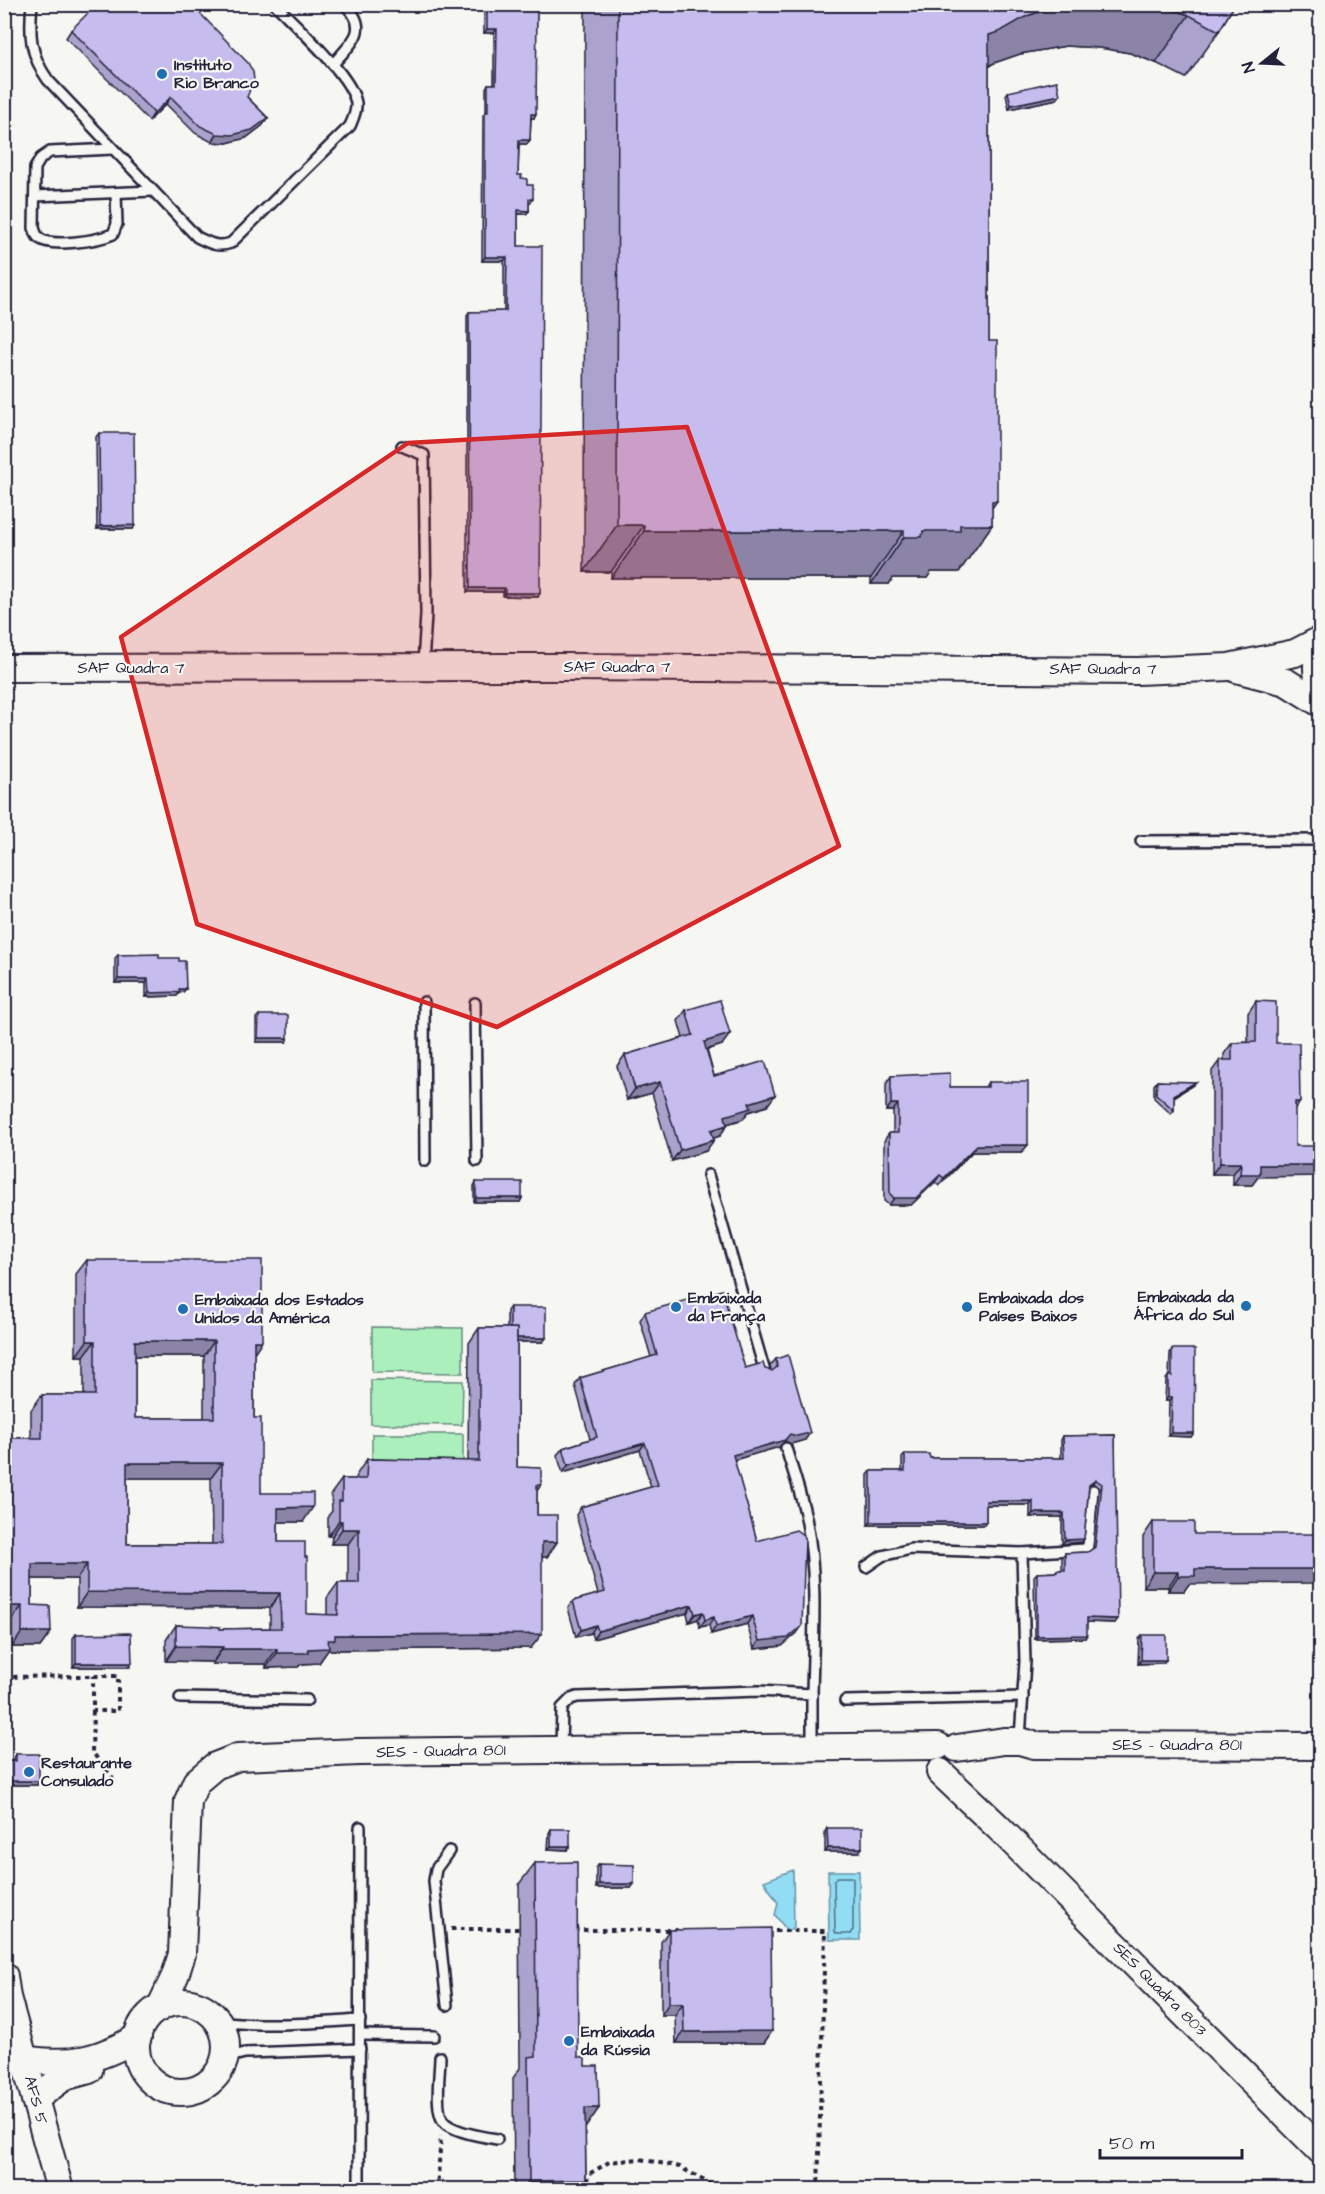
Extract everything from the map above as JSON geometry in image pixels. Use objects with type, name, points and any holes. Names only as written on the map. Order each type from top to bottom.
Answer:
[{"type":"street","name":"SAF Quadra 7","points":[[4,668],[1138,670],[1229,667],[1296,653],[1320,640]]},
{"type":"street","points":[[1320,649],[1317,675],[1320,689]]},
{"type":"street","name":"SAF Quadra 7","points":[[1229,667],[1286,682],[1320,703]]},
{"type":"street","name":"SES - Quadra 801","points":[[160,2008],[175,1976],[182,1954],[188,1801],[196,1782],[215,1766],[238,1757],[359,1752],[561,1749],[868,1748],[948,1760],[1025,1745],[1320,1746]]},
{"type":"street","name":"SES Quadra 803","points":[[948,1760],[999,1828],[1320,2150]]},
{"type":"street","name":"SES - Quadra 801","points":[[182,1954],[190,1977],[213,2016]]},
{"type":"street","name":"AFS 5","points":[[4,1976],[7,1997],[60,2190]]},
{"type":"street","points":[[182,2002],[196,2005],[213,2016],[224,2032],[226,2045],[225,2058],[220,2070],[211,2081],[198,2089],[184,2092],[169,2091],[155,2084],[145,2074],[136,2046],[145,2020],[168,2004],[182,2002]]},
{"type":"street","points":[[35,2099],[64,2077],[138,2037]]},
{"type":"street","points":[[24,2060],[103,2067],[141,2066]]},
{"type":"lane","points":[[32,4],[29,31],[40,69],[48,80],[197,237],[213,245],[223,246],[231,243],[350,126],[355,115],[356,103],[352,92],[333,64],[275,4]]},
{"type":"lane","points":[[333,64],[357,37],[358,27],[355,14],[344,4]]},
{"type":"lane","points":[[113,149],[50,152],[41,158],[35,168],[34,228],[37,236],[54,243],[102,239],[113,234],[117,224],[116,193]]},
{"type":"lane","points":[[35,196],[153,191]]},
{"type":"lane","points":[[402,446],[424,455],[426,614],[423,667]]},
{"type":"lane","points":[[1141,841],[1320,840]]},
{"type":"lane","points":[[424,1002],[425,1161]]},
{"type":"lane","points":[[475,1003],[477,1161]]},
{"type":"lane","points":[[708,1175],[765,1372]]},
{"type":"lane","points":[[786,1448],[807,1522],[811,1556],[812,1748]]},
{"type":"lane","points":[[866,1567],[882,1556],[911,1549],[1022,1553],[1085,1549],[1088,1546],[1093,1491]]},
{"type":"lane","points":[[1022,1553],[1025,1745]]},
{"type":"lane","points":[[561,1749],[562,1708],[577,1697],[759,1691],[812,1694]]},
{"type":"lane","points":[[845,1701],[1023,1697]]},
{"type":"lane","points":[[180,1698],[307,1700]]},
{"type":"lane","points":[[359,2190],[360,1827]]},
{"type":"lane","points":[[447,2005],[434,1881],[436,1869],[449,1851]]},
{"type":"lane","points":[[213,2016],[244,2024],[286,2025],[360,2020]]},
{"type":"lane","points":[[360,2036],[434,2036]]},
{"type":"lane","points":[[225,2058],[245,2053],[360,2049]]},
{"type":"lane","points":[[440,2057],[439,2111],[442,2121],[450,2127],[497,2139]]},
{"type":"path","points":[[83,1669],[84,1676]]},
{"type":"path","points":[[93,1676],[92,1752],[113,1778]]},
{"type":"path","points":[[4,1677],[118,1676],[118,1711],[93,1711]]},
{"type":"path","points":[[439,1929],[532,1929]]},
{"type":"path","points":[[568,1930],[685,1930]]},
{"type":"path","points":[[755,1931],[825,1931],[818,2190]]},
{"type":"path","points":[[437,2190],[442,2121]]},
{"type":"path","points":[[584,2190],[589,2174],[609,2162],[640,2159],[680,2167],[721,2190]]},
{"type":"highlighted area","points":[[687,427],[839,846],[497,1027],[197,924],[121,637],[408,443]]},
{"type":"green space","points":[[372,1327],[463,1328],[463,1373],[372,1372]]},
{"type":"green space","points":[[371,1380],[463,1381],[462,1425],[371,1424]]},
{"type":"green space","points":[[372,1434],[463,1434],[463,1479],[372,1478]]},
{"type":"water","points":[[793,1870],[794,1927],[788,1932],[775,1915],[778,1903],[764,1881]]},
{"type":"water","points":[[828,1871],[859,1871],[860,1940],[829,1940]]},
{"type":"building","name":"Instituto Rio Branco","points":[[97,4],[191,4],[248,63],[254,80],[247,97],[268,118],[252,130],[232,135],[217,134],[200,126],[171,97],[154,113],[71,30]]},
{"type":"building","points":[[487,4],[537,4],[536,114],[531,114],[530,140],[519,140],[518,175],[527,179],[527,185],[533,185],[533,199],[529,199],[529,211],[518,210],[518,246],[542,246],[540,593],[505,593],[505,588],[470,588],[469,312],[506,311],[507,257],[485,257],[485,112],[488,112],[488,84],[496,84],[497,29],[487,29]]},
{"type":"building","points":[[618,4],[1068,4],[1027,16],[989,35],[989,341],[997,341],[997,501],[992,501],[992,525],[960,525],[960,531],[923,531],[922,537],[904,537],[904,531],[644,531],[644,525],[617,525]]},
{"type":"building","points":[[1154,4],[1235,4],[1219,31],[1189,15]]},
{"type":"building","points":[[1057,81],[1060,95],[1011,105],[1008,92]]},
{"type":"building","points":[[99,433],[134,433],[135,525],[100,526]]},
{"type":"building","points":[[159,954],[159,958],[179,958],[179,961],[185,961],[186,989],[179,989],[180,992],[149,993],[148,979],[118,979],[118,955]]},
{"type":"building","points":[[720,1000],[730,1034],[704,1042],[714,1076],[765,1061],[775,1095],[749,1103],[751,1108],[725,1116],[727,1125],[711,1130],[714,1140],[680,1150],[660,1082],[635,1089],[625,1055],[693,1035],[686,1010]]},
{"type":"building","points":[[1256,1001],[1276,1002],[1276,1043],[1299,1043],[1300,1102],[1295,1102],[1295,1146],[1320,1146],[1320,1165],[1260,1165],[1260,1174],[1240,1174],[1241,1163],[1220,1163],[1220,1060],[1232,1060],[1232,1043],[1256,1042]]},
{"type":"building","points":[[259,1015],[288,1015],[288,1038],[258,1038]]},
{"type":"building","points":[[950,1073],[950,1087],[988,1087],[988,1082],[1028,1082],[1028,1145],[977,1145],[944,1178],[940,1175],[916,1198],[894,1198],[890,1194],[889,1133],[898,1133],[898,1104],[891,1104],[891,1076]]},
{"type":"building","points":[[1157,1081],[1196,1082],[1174,1095],[1174,1110],[1156,1094]]},
{"type":"building","points":[[476,1182],[522,1182],[522,1198],[476,1198]]},
{"type":"building","points":[[87,1260],[262,1260],[262,1341],[254,1341],[254,1418],[261,1418],[261,1493],[313,1493],[313,1507],[278,1508],[278,1542],[305,1542],[307,1614],[338,1615],[338,1583],[359,1583],[359,1529],[342,1529],[342,1521],[339,1521],[342,1479],[366,1479],[367,1459],[479,1461],[479,1328],[517,1328],[517,1467],[541,1468],[541,1485],[537,1485],[537,1515],[557,1515],[557,1542],[542,1542],[542,1634],[335,1635],[335,1640],[328,1640],[329,1648],[308,1649],[308,1653],[277,1653],[277,1649],[176,1646],[176,1625],[220,1627],[220,1629],[281,1628],[280,1593],[87,1592],[87,1564],[32,1564],[32,1605],[50,1606],[51,1632],[22,1632],[22,1606],[4,1606],[4,1438],[42,1438],[42,1395],[95,1395],[95,1341],[87,1341]],"holes":[[[135,1341],[214,1341],[214,1418],[135,1418]],[[127,1463],[222,1463],[222,1544],[127,1544]]]},
{"type":"building","points":[[722,1290],[745,1368],[763,1363],[765,1369],[772,1371],[777,1367],[776,1359],[788,1355],[810,1433],[797,1436],[790,1434],[785,1440],[733,1455],[757,1541],[796,1530],[805,1539],[802,1626],[788,1638],[759,1641],[752,1616],[716,1626],[714,1617],[705,1620],[703,1612],[695,1614],[692,1605],[598,1631],[596,1625],[581,1630],[573,1601],[605,1592],[581,1507],[658,1485],[645,1443],[568,1465],[563,1448],[597,1437],[580,1378],[657,1355],[645,1312]]},
{"type":"building","points":[[510,1307],[546,1307],[546,1338],[517,1338],[517,1328],[510,1328]]},
{"type":"building","points":[[1172,1349],[1195,1349],[1194,1433],[1171,1433],[1172,1397],[1168,1397],[1168,1376],[1172,1376]]},
{"type":"building","points":[[1115,1435],[1118,1619],[1087,1618],[1087,1635],[1037,1636],[1037,1573],[1065,1570],[1065,1553],[1088,1552],[1095,1547],[1102,1484],[1096,1480],[1089,1485],[1084,1539],[1065,1540],[1064,1513],[1033,1513],[1033,1501],[986,1501],[986,1522],[871,1522],[871,1471],[905,1471],[905,1454],[929,1454],[930,1458],[1064,1458],[1063,1436]]},
{"type":"building","points":[[1153,1522],[1194,1522],[1194,1534],[1320,1534],[1320,1569],[1195,1569],[1195,1576],[1178,1576],[1178,1572],[1153,1572]]},
{"type":"building","points":[[131,1633],[132,1663],[76,1663],[76,1634]]},
{"type":"building","points":[[1142,1635],[1166,1635],[1166,1660],[1141,1660]]},
{"type":"building","points":[[16,1754],[39,1754],[39,1781],[9,1781],[9,1761],[16,1761]]},
{"type":"building","points":[[827,1828],[862,1828],[862,1848],[828,1848]]},
{"type":"building","points":[[551,1829],[570,1829],[570,1846],[551,1846]]},
{"type":"building","points":[[577,1862],[578,2057],[585,2057],[585,2066],[598,2066],[599,2108],[585,2108],[586,2180],[529,2181],[528,2057],[536,2056],[535,1863]]},
{"type":"building","points":[[599,1864],[634,1865],[634,1884],[599,1884]]},
{"type":"building","points":[[771,1928],[772,2031],[684,2032],[683,2003],[669,2003],[669,1930]]},
{"type":"place","name":"Instituto Rio Branco","points":[[162,74]]},
{"type":"place","name":"Embaixada da África do Sul","points":[[1246,1306]]},
{"type":"place","name":"Embaixada da França","points":[[676,1307]]},
{"type":"place","name":"Embaixada dos Países Baixos","points":[[967,1307]]},
{"type":"place","name":"Embaixada dos Estados Unidos da América","points":[[183,1309]]},
{"type":"place","name":"Restaurante Consulado","points":[[29,1772]]},
{"type":"place","name":"Embaixada da Rússia","points":[[569,2041]]}]
